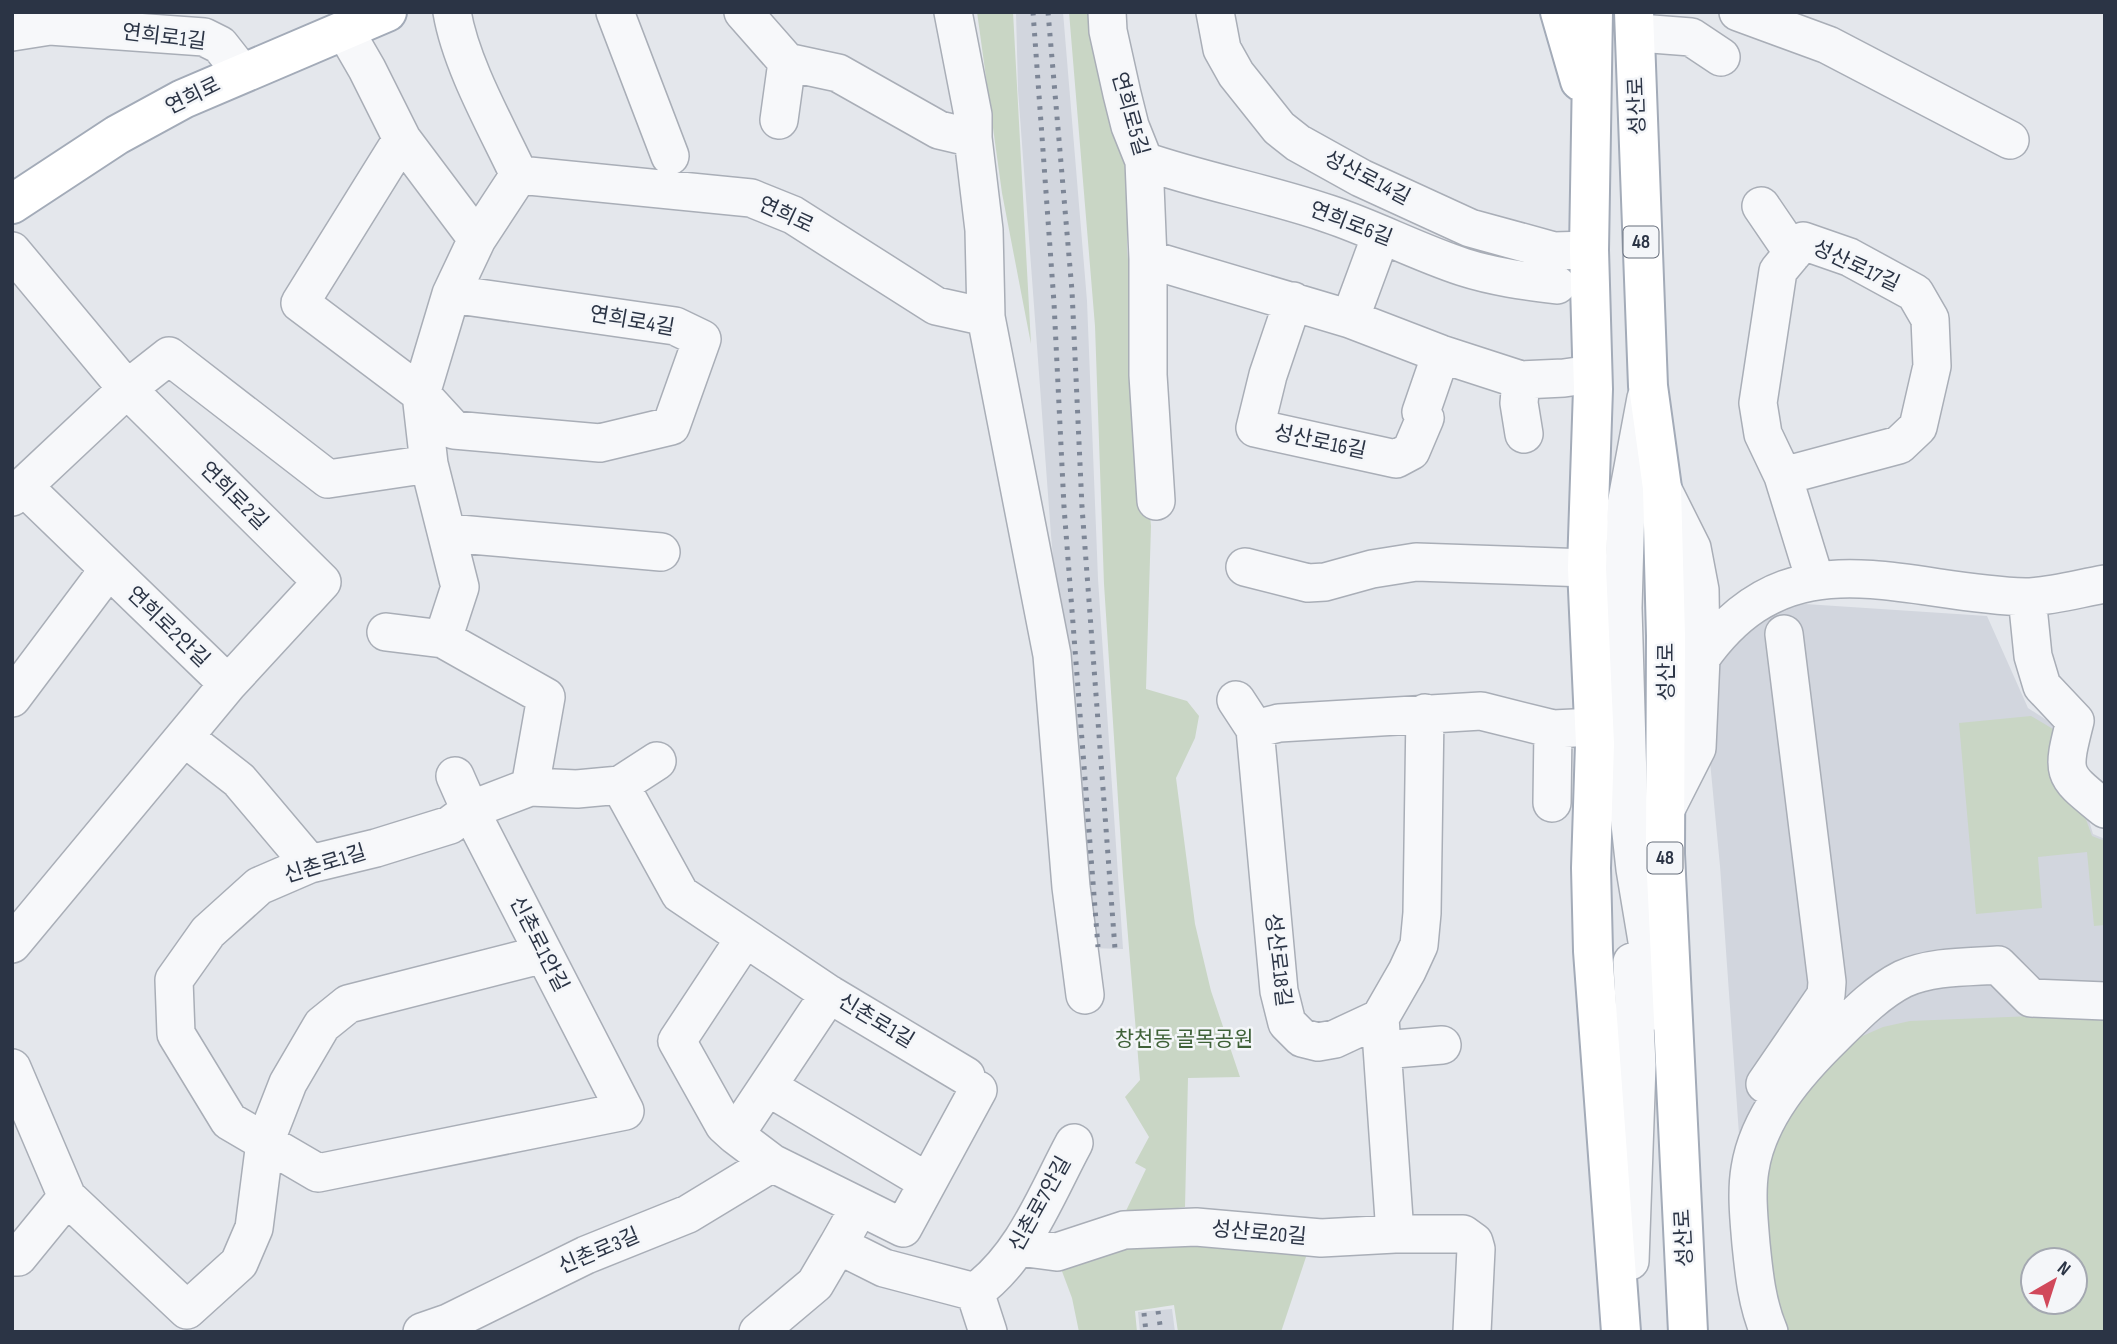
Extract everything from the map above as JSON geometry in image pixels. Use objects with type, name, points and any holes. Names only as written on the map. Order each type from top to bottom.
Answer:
[{"type":"main road","points":[[1560,12],[1591,115]]},
{"type":"main road","points":[[1593,12],[1589,250],[1592,374],[1587,568],[1595,736],[1591,868],[1593,951],[1621,1332]]},
{"type":"main road","name":"연희로","points":[[12,204],[117,135],[183,99],[364,19]]},
{"type":"main road","name":"성산로","points":[[1647,20],[1636,98],[1648,386],[1662,488],[1666,617],[1665,853],[1688,1332]]},
{"type":"street","points":[[443,639],[460,587],[429,464],[421,394],[451,294],[477,239],[519,175],[484,103],[456,33],[452,12]]},
{"type":"street","points":[[615,12],[670,156]]},
{"type":"street","points":[[743,12],[788,62],[838,72],[939,130],[972,138]]},
{"type":"street","points":[[953,12],[973,115],[972,138],[984,230],[986,317],[1052,655],[1071,887],[1085,995]]},
{"type":"street","name":"연희로5길","points":[[1107,12],[1108,31],[1122,94],[1130,126],[1144,161],[1148,259]]},
{"type":"street","name":"성산로14길","points":[[1215,12],[1222,49],[1236,74],[1279,128],[1298,143],[1361,178],[1470,228],[1554,251],[1589,250]]},
{"type":"street","points":[[1744,13],[1828,45],[2010,140]]},
{"type":"street","points":[[364,19],[367,69],[402,139],[477,239]]},
{"type":"street","name":"연희로1길","points":[[12,32],[71,20],[169,24],[220,45],[242,72]]},
{"type":"street","points":[[1647,20],[1691,37],[1721,57]]},
{"type":"street","points":[[779,120],[788,62]]},
{"type":"street","name":"연희로4길","points":[[402,139],[300,303],[421,394],[454,430],[600,443],[671,426],[702,339],[676,326],[451,294]]},
{"type":"street","name":"연희로6길","points":[[1144,161],[1193,178],[1286,200],[1332,215],[1463,267],[1511,279],[1557,285]]},
{"type":"street","name":"연희로","points":[[519,175],[751,198],[793,215],[936,306],[986,317]]},
{"type":"street","points":[[1761,206],[1793,253]]},
{"type":"street","points":[[1350,319],[1381,235]]},
{"type":"street","name":"성산로17길","points":[[1783,476],[1899,445],[1918,427],[1932,366],[1930,318],[1915,293],[1849,257],[1803,241],[1778,271],[1758,403],[1763,434],[1783,476],[1815,580]]},
{"type":"street","name":"연희로2길","points":[[12,251],[127,389],[322,582],[228,684],[12,944]]},
{"type":"street","points":[[1156,502],[1149,375],[1148,259],[1350,319],[1441,354],[1521,380],[1592,374]]},
{"type":"street","name":"성산로16길","points":[[1293,301],[1268,375],[1255,428],[1396,459],[1411,451],[1425,418],[1421,412],[1441,354]]},
{"type":"street","points":[[127,389],[169,356],[328,478],[429,464]]},
{"type":"street","points":[[1521,380],[1519,403],[1524,434]]},
{"type":"street","points":[[1648,386],[1626,505],[1623,608],[1629,815],[1634,869],[1657,1000],[1674,1036]]},
{"type":"street","name":"연희로2안길","points":[[127,389],[17,491],[160,616],[228,684]]},
{"type":"street","points":[[1662,488],[1692,548],[1700,590],[1701,658],[1697,748],[1666,808]]},
{"type":"street","points":[[448,533],[661,552]]},
{"type":"street","points":[[1245,568],[1308,583],[1325,582],[1371,569],[1416,562],[1587,568]]},
{"type":"street","name":"연희로2안길","points":[[12,698],[108,570]]},
{"type":"street","points":[[1701,658],[1718,634],[1737,615],[1769,595],[1795,584],[1815,580],[1856,578],[2027,597],[2105,584]]},
{"type":"street","points":[[2027,597],[2033,656],[2042,686],[2075,721],[2067,754],[2068,773],[2072,782],[2105,809]]},
{"type":"street","points":[[386,632],[443,639],[545,698],[530,788]]},
{"type":"street","points":[[1776,1105],[1761,1090],[1826,995],[1827,982],[1784,634]]},
{"type":"street","name":"성산로18길","points":[[1381,1034],[1318,1042],[1302,1038],[1287,1023],[1279,991],[1246,714],[1279,723],[1481,711],[1553,729],[1595,736]]},
{"type":"street","points":[[1395,1234],[1381,1034],[1419,945],[1424,876],[1425,713]]},
{"type":"street","points":[[1552,803],[1553,729]]},
{"type":"street","points":[[1595,736],[1631,926],[1637,1065],[1627,1332]]},
{"type":"street","points":[[184,737],[239,780],[310,864]]},
{"type":"street","name":"신촌로1길","points":[[625,1111],[318,1173],[229,1121],[176,1034],[174,980],[208,932],[259,886],[310,864],[376,848],[450,825],[470,810],[530,788],[577,789],[620,785],[657,761]]},
{"type":"street","name":"신촌로1안길","points":[[455,776],[625,1111]]},
{"type":"street","name":"신촌로1길","points":[[620,785],[680,894],[829,994],[972,1083],[926,1181]]},
{"type":"street","points":[[745,938],[677,1041],[724,1125],[735,1135],[772,1163],[903,1228],[926,1181],[768,1087]]},
{"type":"street","points":[[12,1069],[67,1197],[193,1321],[239,1263],[254,1228],[264,1142],[288,1083],[322,1025],[348,1004],[544,954]]},
{"type":"street","points":[[1769,1332],[1761,1313],[1754,1273],[1750,1229],[1750,1171],[1763,1127],[1776,1105],[1801,1071],[1858,1012],[1902,980],[1916,974],[1998,965],[2031,998],[2105,1001]]},
{"type":"street","points":[[735,1135],[829,994]]},
{"type":"street","points":[[1381,1034],[1441,1045]]},
{"type":"street","name":"신촌로7안길","points":[[975,1292],[990,1282],[1019,1247],[1074,1143]]},
{"type":"street","name":"신촌로3길","points":[[422,1332],[448,1323],[586,1255],[688,1214],[772,1163]]},
{"type":"street","points":[[12,1257],[18,1257],[67,1197]]},
{"type":"street","points":[[758,1332],[815,1284],[859,1208]]},
{"type":"street","name":"성산로20길","points":[[1019,1247],[1057,1252],[1124,1230],[1196,1227],[1321,1238],[1463,1234],[1474,1242],[1476,1249],[1472,1332]]},
{"type":"street","points":[[838,1245],[884,1268],[975,1292],[988,1332]]},
{"type":"shaded area","points":[[1016,12],[1063,12],[1087,301],[1098,579],[1123,949],[1089,948],[1051,535],[1018,90]]},
{"type":"shaded area","points":[[1790,603],[1987,616],[2028,708],[2062,730],[2093,834],[2105,839],[2105,1332],[1753,1332],[1720,866],[1707,730],[1715,672],[1722,656],[1758,616]]},
{"type":"shaded area","points":[[1172,1309],[1175,1332],[1140,1332],[1138,1312]]},
{"type":"green space","points":[[977,12],[1013,12],[1031,344],[1002,193]]},
{"type":"green space","name":"창천동 골목공원","points":[[1069,12],[1099,12],[1127,156],[1127,248],[1151,526],[1146,689],[1187,701],[1199,716],[1195,738],[1176,778],[1195,924],[1211,991],[1240,1077],[1188,1078],[1185,1207],[1124,1215],[1146,1169],[1135,1163],[1149,1137],[1125,1097],[1140,1080],[1123,876],[1104,584],[1095,326]]},
{"type":"green space","points":[[2031,716],[2058,732],[2050,768],[2058,791],[2083,811],[2092,836],[2105,841],[2105,925],[2094,926],[2087,852],[2038,857],[2042,908],[1976,914],[1959,723]]},
{"type":"green space","points":[[2105,1013],[2105,1332],[1786,1332],[1769,1299],[1760,1182],[1780,1123],[1839,1051],[1858,1038],[1883,1027],[1910,1021]]},
{"type":"green space","points":[[1158,1238],[1308,1251],[1281,1332],[1178,1332],[1174,1305],[1135,1311],[1137,1332],[1079,1332],[1072,1298],[1060,1266]]},
{"type":"railway","points":[[1033,12],[1054,303],[1064,507],[1098,947]]},
{"type":"railway","points":[[1048,12],[1072,291],[1082,507],[1115,949]]},
{"type":"railway","points":[[1158,1311],[1161,1332]]},
{"type":"railway","points":[[1144,1313],[1146,1332]]}]
